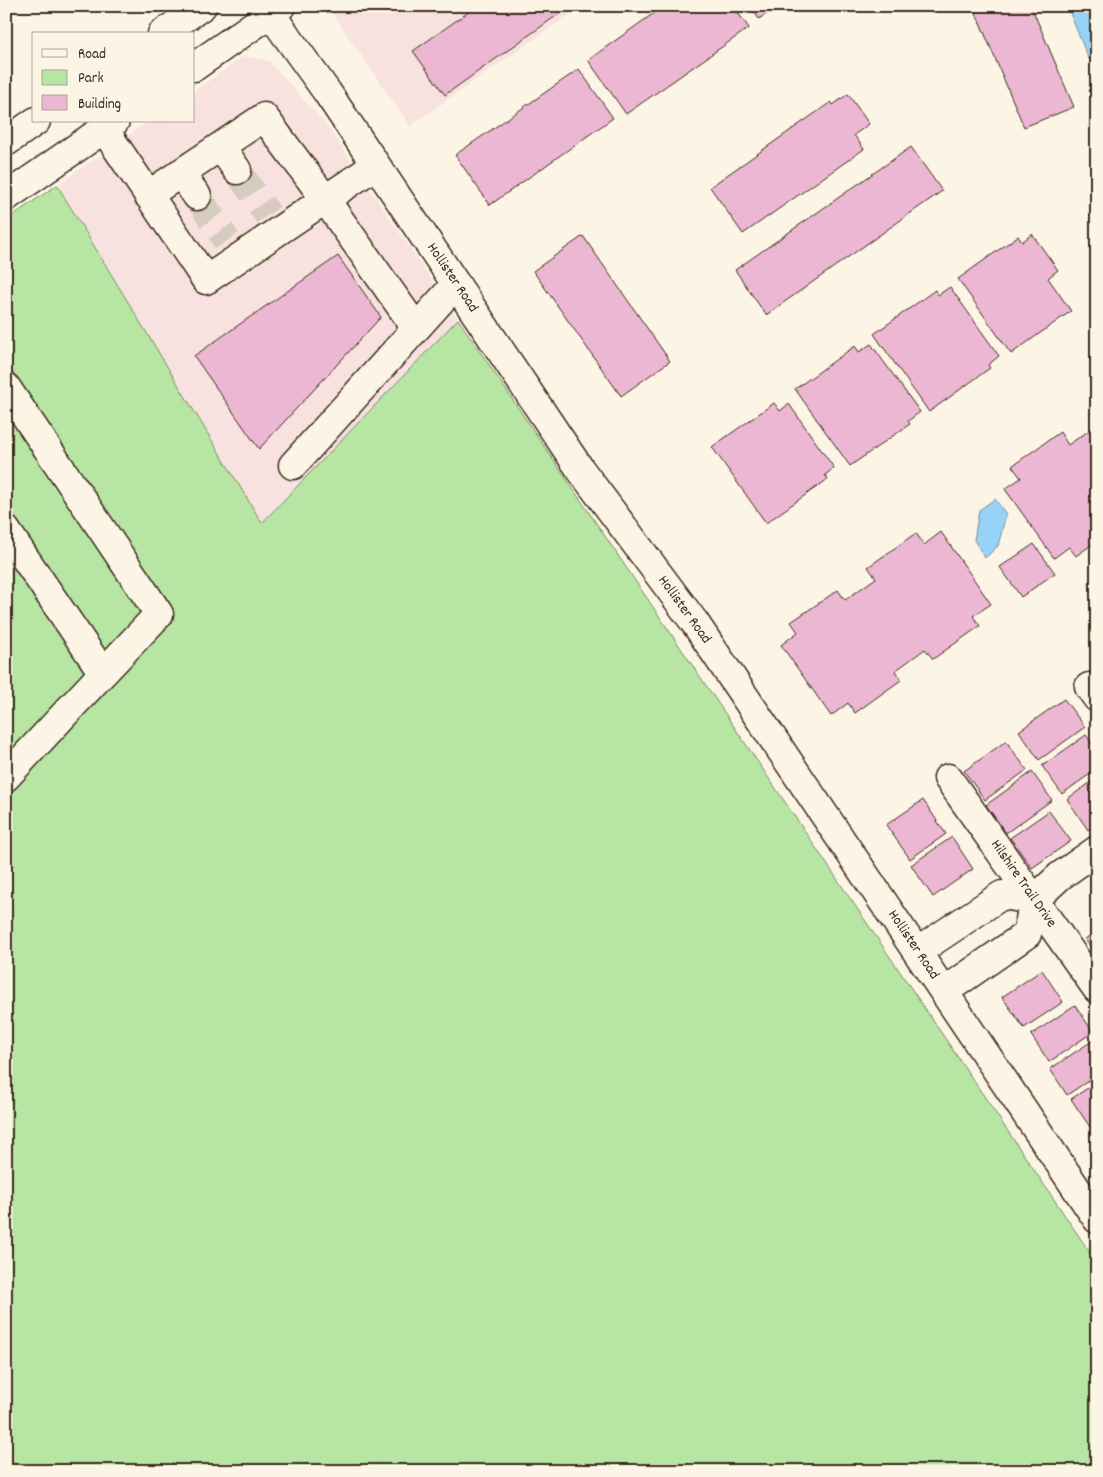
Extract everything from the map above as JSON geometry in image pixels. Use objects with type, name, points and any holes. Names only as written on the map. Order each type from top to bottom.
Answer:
[{"type":"street","points":[[165,32],[202,6]]},
{"type":"street","points":[[195,66],[272,9]]},
{"type":"street","name":"Hollister Road","points":[[272,9],[580,469],[695,623],[1097,1219]]},
{"type":"street","points":[[148,195],[264,117],[326,199],[416,328]]},
{"type":"street","points":[[6,142],[35,122]]},
{"type":"street","points":[[6,197],[110,125],[148,195],[206,280],[233,250],[273,223],[326,199],[376,165]]},
{"type":"street","points":[[221,147],[237,170]]},
{"type":"street","points":[[180,173],[197,196]]},
{"type":"street","points":[[293,465],[456,284]]},
{"type":"street","points":[[6,387],[159,614],[6,777]]},
{"type":"street","points":[[6,530],[103,673]]},
{"type":"street","name":"Hilshire Trail Drive","points":[[948,778],[1097,989]]},
{"type":"street","points":[[945,991],[1027,934],[1034,900],[1060,876],[1097,850]]},
{"type":"street","points":[[918,952],[1002,895],[1034,900]]},
{"type":"shaded area","points":[[327,6],[582,6],[410,126]]},
{"type":"shaded area","points":[[244,56],[269,61],[328,127],[458,319],[262,523],[57,185],[148,122],[195,122],[195,90]]},
{"type":"green space","points":[[57,185],[262,523],[458,319],[1097,1263],[1097,1471],[6,1471],[6,220]]},
{"type":"water","points":[[1067,6],[1097,6],[1097,62],[1088,58]]},
{"type":"water","points":[[995,499],[1006,514],[998,546],[985,558],[974,540],[979,510]]},
{"type":"building","points":[[477,6],[570,6],[445,95],[413,51]]},
{"type":"building","points":[[664,6],[733,6],[749,28],[626,114],[588,60]]},
{"type":"building","points":[[750,6],[778,6],[759,19]]},
{"type":"building","points":[[973,6],[1031,6],[1074,107],[1024,127]]},
{"type":"building","points":[[579,69],[613,118],[490,205],[455,155]]},
{"type":"building","points":[[848,94],[869,124],[854,135],[864,149],[743,234],[710,187],[831,102],[833,105]]},
{"type":"building","points":[[911,147],[942,191],[766,315],[735,270]]},
{"type":"building","points":[[1032,234],[1058,270],[1048,278],[1071,311],[1011,354],[958,279],[1018,236],[1022,242]]},
{"type":"building","points":[[583,236],[670,361],[621,396],[533,271]]},
{"type":"building","points":[[338,256],[381,317],[259,449],[194,356]]},
{"type":"building","points":[[950,287],[999,356],[988,365],[990,368],[929,412],[874,334],[935,290],[938,295]]},
{"type":"building","points":[[871,344],[920,412],[908,421],[910,424],[850,466],[795,389],[855,346],[859,352]]},
{"type":"building","points":[[774,403],[780,411],[789,404],[834,468],[825,475],[828,479],[766,523],[712,447]]},
{"type":"building","points":[[1097,409],[1097,421],[1092,413]]},
{"type":"building","points":[[1097,425],[1097,541],[1076,556],[1069,547],[1054,558],[1005,489],[1021,478],[1012,466],[1060,432],[1068,445]]},
{"type":"building","points":[[941,532],[991,604],[973,616],[980,626],[933,659],[925,649],[895,671],[901,680],[855,713],[848,703],[831,716],[781,645],[798,632],[791,622],[838,590],[845,600],[876,578],[868,567],[916,533],[924,545]]},
{"type":"building","points":[[1034,544],[1055,573],[1021,597],[1000,567]]},
{"type":"building","points":[[1064,699],[1085,727],[1039,760],[1019,731]]},
{"type":"building","points":[[1086,735],[1097,750],[1097,769],[1062,794],[1042,766]]},
{"type":"building","points":[[1006,741],[1027,770],[985,800],[964,771]]},
{"type":"building","points":[[1032,772],[1052,800],[1006,833],[986,805]]},
{"type":"building","points":[[1097,778],[1097,823],[1088,830],[1067,799]]},
{"type":"building","points":[[923,800],[946,834],[910,859],[886,825]]},
{"type":"building","points":[[1049,811],[1071,841],[1032,868],[1010,838]]},
{"type":"building","points":[[952,837],[973,869],[933,897],[911,865]]},
{"type":"building","points":[[1097,931],[1097,956],[1085,939]]},
{"type":"building","points":[[1042,970],[1063,1002],[1024,1028],[1002,997]]},
{"type":"building","points":[[1075,1005],[1093,1032],[1049,1062],[1031,1035]]},
{"type":"building","points":[[1095,1039],[1097,1041],[1097,1075],[1067,1095],[1050,1069]]},
{"type":"building","points":[[1097,1082],[1097,1123],[1090,1127],[1071,1099]]},
{"type":"tunnel","points":[[237,170],[268,215]]},
{"type":"tunnel","points":[[197,196],[227,241]]}]
